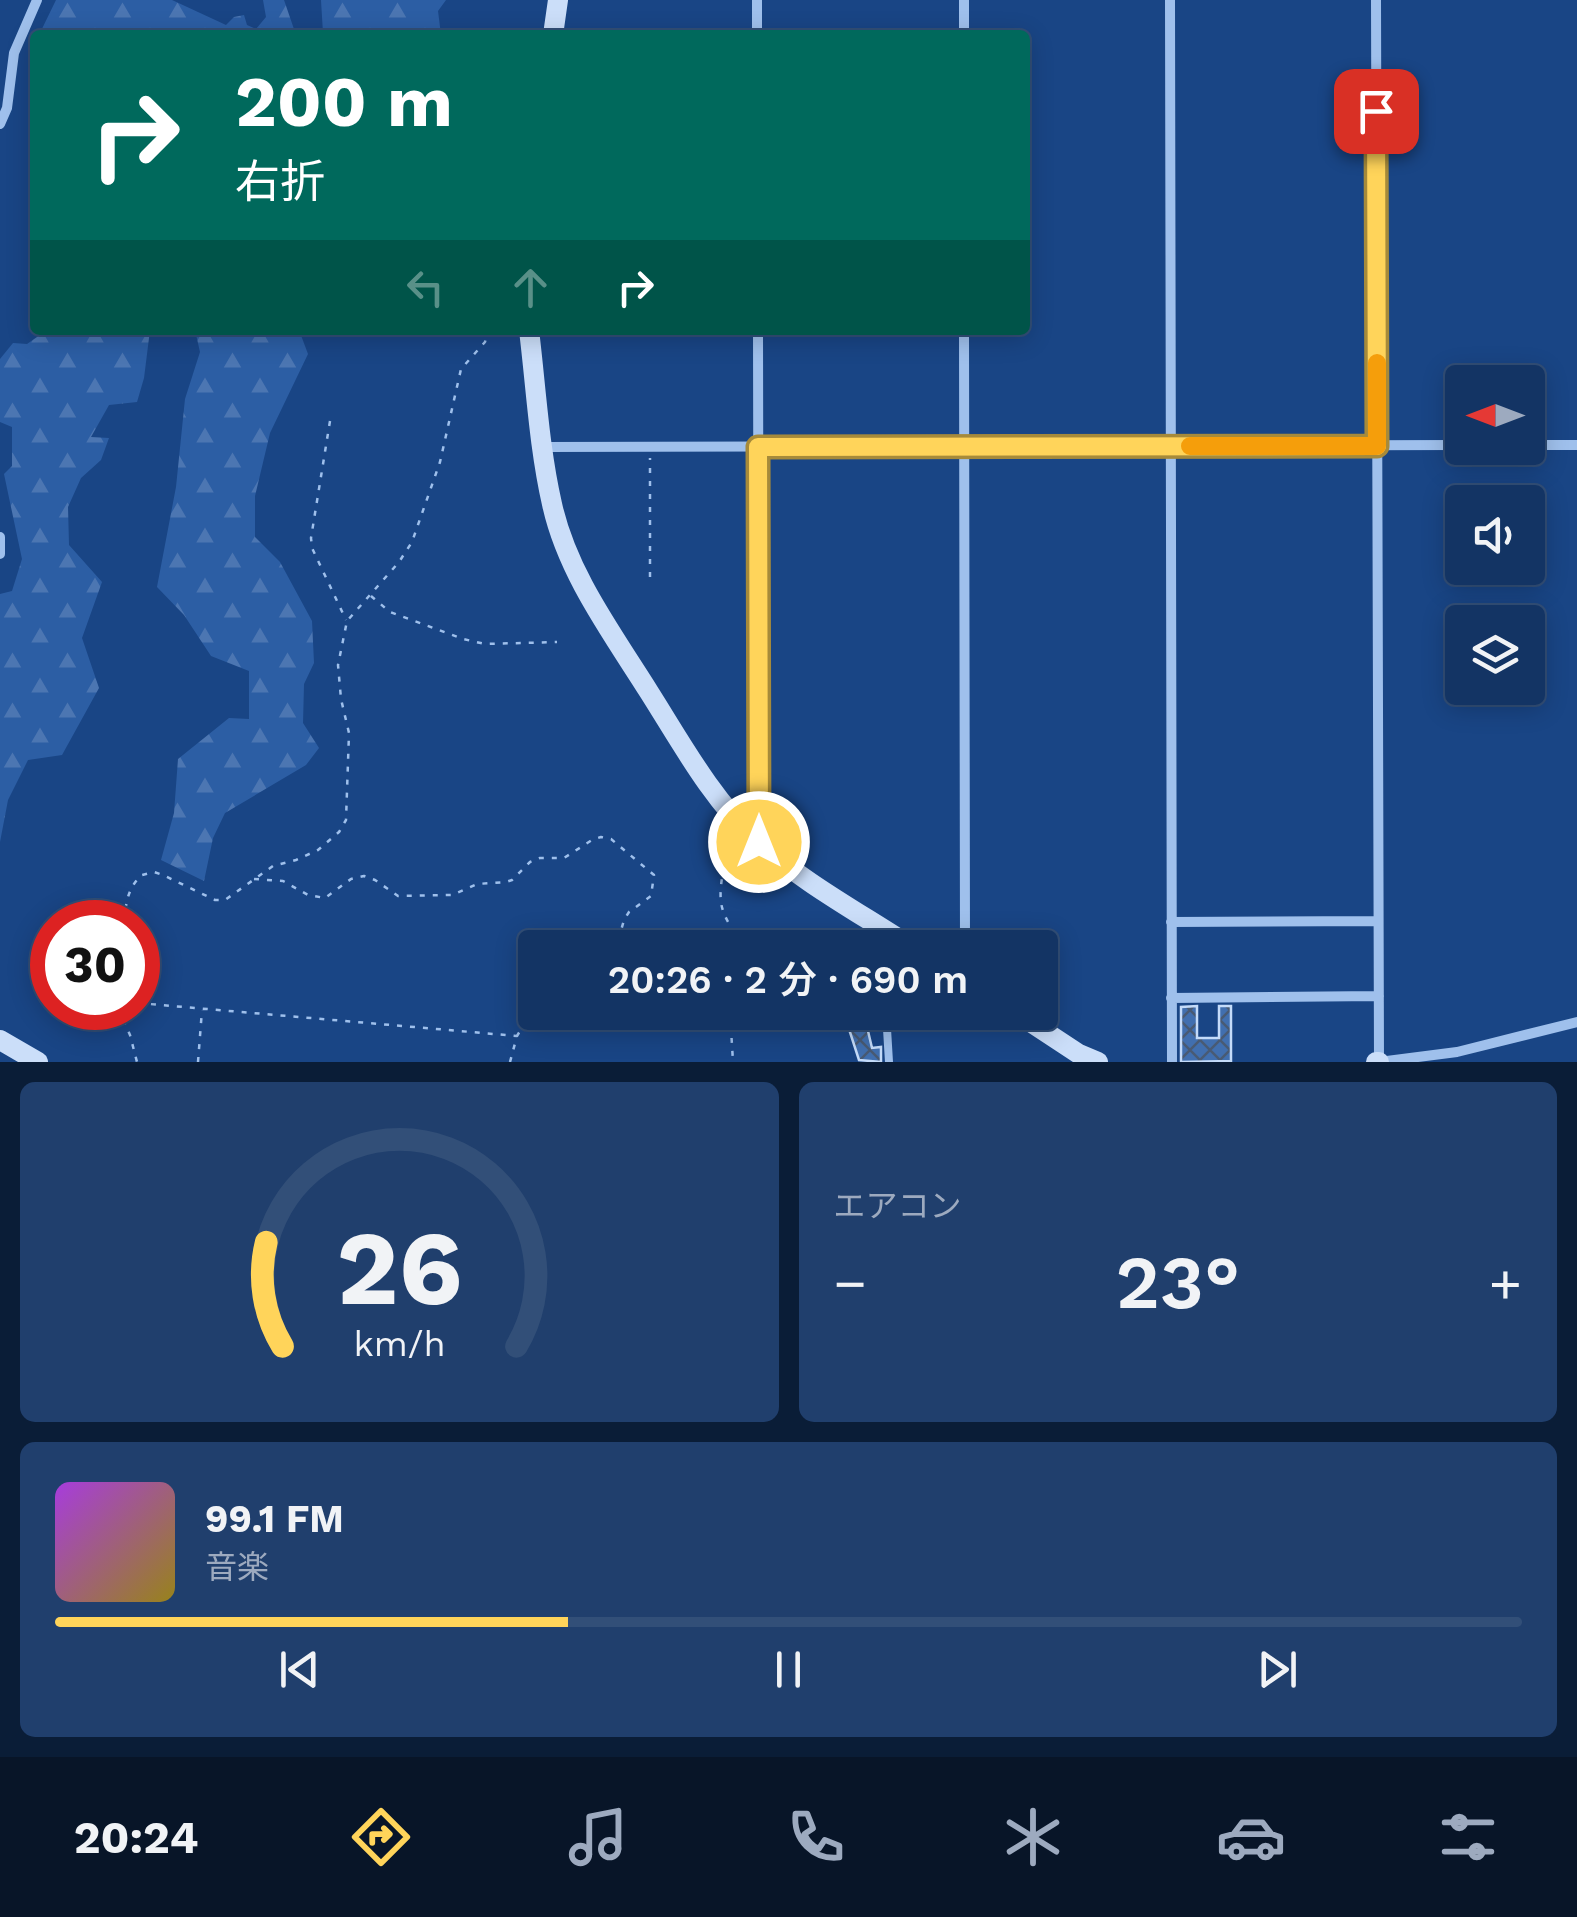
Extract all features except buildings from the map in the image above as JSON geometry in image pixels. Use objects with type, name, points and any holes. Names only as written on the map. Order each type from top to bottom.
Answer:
[{"type":"street","points":[[0,124],[7,108],[14,53],[37,0]]},
{"type":"street","points":[[554,30],[558,0]]},
{"type":"street","points":[[757,0],[758,30]]},
{"type":"street","points":[[964,0],[964,30]]},
{"type":"street","points":[[1170,0],[1172,1062]]},
{"type":"street","points":[[1376,0],[1378,1062],[1457,1052],[1577,1022]]},
{"type":"street","points":[[530,335],[552,504],[577,574],[717,797],[759,842],[814,885],[886,930]]},
{"type":"street","points":[[758,335],[759,842]]},
{"type":"street","points":[[964,335],[964,930]]},
{"type":"street","points":[[544,447],[1445,445]]},
{"type":"street","points":[[1545,445],[1577,445]]},
{"type":"street","points":[[0,537],[0,554]]},
{"type":"street","points":[[1171,922],[1378,921]]},
{"type":"street","points":[[1171,998],[1379,996]]},
{"type":"street","points":[[1042,1030],[1098,1062]]},
{"type":"street","points":[[0,1040],[38,1062]]},
{"type":"lane","points":[[870,919],[872,930]]},
{"type":"lane","points":[[887,1030],[889,1062]]},
{"type":"path","points":[[127,900],[135,880],[147,873],[163,875],[215,900],[226,900],[273,866],[318,850],[339,832],[346,820],[349,734],[338,664],[347,621],[412,542],[440,462],[461,370],[487,335]]},
{"type":"path","points":[[330,421],[311,538],[312,548],[347,621]]},
{"type":"path","points":[[650,447],[650,577]]},
{"type":"path","points":[[370,595],[390,612],[463,639],[486,644],[557,642]]},
{"type":"path","points":[[718,822],[726,840],[722,908],[733,930]]},
{"type":"path","points":[[253,879],[283,881],[308,895],[325,898],[351,878],[364,876],[398,896],[452,895],[477,884],[512,880],[530,862],[564,858],[600,837],[611,839],[654,875],[651,896],[629,912],[621,930]]},
{"type":"path","points":[[160,1005],[517,1036]]},
{"type":"path","points":[[198,1062],[202,1008]]},
{"type":"path","points":[[128,1030],[137,1062]]},
{"type":"path","points":[[510,1062],[521,1030]]},
{"type":"path","points":[[731,1030],[734,1062]]},
{"type":"green space","points":[[56,0],[172,0],[226,25],[234,17],[244,15],[247,25],[256,29],[266,17],[263,0],[284,0],[294,30],[41,30]]},
{"type":"green space","points":[[321,0],[446,0],[438,11],[440,30],[323,30]]},
{"type":"green space","points":[[40,335],[149,335],[137,402],[109,405],[91,437],[109,438],[101,460],[81,478],[68,507],[69,545],[102,582],[82,638],[99,688],[62,755],[28,760],[8,800],[0,842],[0,594],[12,591],[22,559],[4,474],[12,466],[12,427],[0,422],[0,359],[13,343],[27,344]]},
{"type":"green space","points":[[196,335],[301,335],[308,354],[270,433],[255,496],[255,537],[280,562],[312,621],[314,663],[304,684],[303,723],[319,748],[306,765],[225,813],[213,838],[204,881],[161,860],[174,813],[178,759],[229,718],[249,719],[249,671],[211,656],[184,615],[157,587],[176,487],[185,399],[200,352]]},
{"type":"slow traffic","points":[[1190,446],[1377,446],[1377,363]]},
{"type":"route","points":[[759,842],[758,447],[1377,446],[1376,111]]}]
